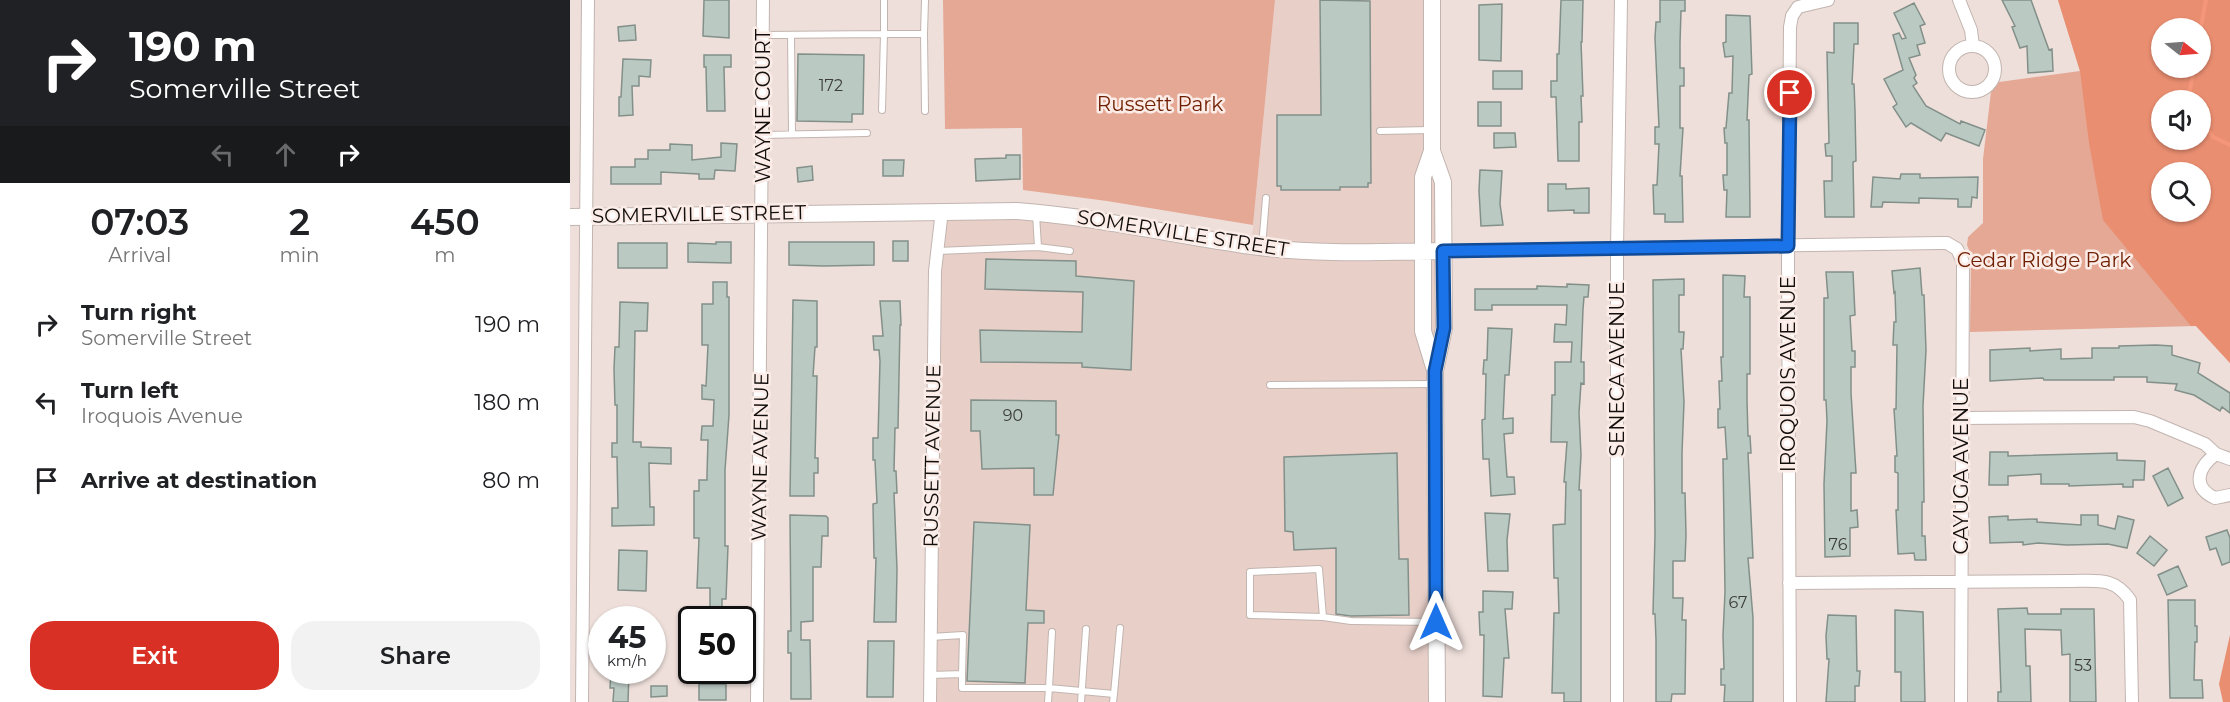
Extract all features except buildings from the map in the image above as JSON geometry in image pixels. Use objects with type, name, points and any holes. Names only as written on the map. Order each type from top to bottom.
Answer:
[{"type":"main road","points":[[1432,0],[1432,151],[1423,177],[1423,331],[1435,378]]},
{"type":"main road","points":[[1432,151],[1443,182],[1444,328],[1435,378],[1437,702]]},
{"type":"main road","name":"SOMERVILLE STREET","points":[[578,217],[942,210],[1036,212],[1086,217],[1262,248],[1333,252],[1443,251]]},
{"type":"street","points":[[582,702],[578,217],[588,0]]},
{"type":"street","name":"WAYNE COURT","points":[[762,213],[763,0]]},
{"type":"street","name":"SENECA AVENUE","points":[[1617,702],[1617,249],[1621,0]]},
{"type":"street","name":"IROQUOIS AVENUE","points":[[1790,702],[1788,246],[1790,27],[1792,16],[1798,7],[1828,0]]},
{"type":"street","points":[[1959,0],[1971,30],[1973,46]]},
{"type":"street","name":"RUSSETT AVENUE","points":[[930,702],[935,271],[942,210]]},
{"type":"street","name":"WAYNE AVENUE","points":[[757,702],[762,213]]},
{"type":"street","name":"SOMERVILLE STREET","points":[[1443,251],[1941,243]]},
{"type":"street","name":"CAYUGA AVENUE","points":[[1941,243],[1947,243],[1958,249],[1963,262],[1961,702]]},
{"type":"street","points":[[1961,418],[2134,417],[2150,421],[2205,444],[2216,454],[2230,459]]},
{"type":"street","points":[[2216,454],[2203,465],[2199,478],[2201,484],[2204,490],[2215,498],[2230,495]]},
{"type":"street","points":[[1789,583],[2104,581],[2114,584],[2123,590],[2130,600],[2132,702]]},
{"type":"lane","points":[[882,110],[884,0]]},
{"type":"lane","points":[[925,0],[925,111]]},
{"type":"lane","points":[[791,34],[792,135]]},
{"type":"lane","points":[[762,35],[924,34]]},
{"type":"lane","points":[[1380,131],[1432,130]]},
{"type":"lane","points":[[761,135],[867,132]]},
{"type":"lane","points":[[1262,248],[1266,198]]},
{"type":"lane","points":[[1036,212],[1038,247]]},
{"type":"lane","points":[[937,251],[1038,247],[1070,251]]},
{"type":"lane","points":[[1270,385],[1435,378]]},
{"type":"lane","points":[[1323,617],[1319,569],[1250,572],[1250,615],[1323,617],[1351,621],[1436,622]]},
{"type":"lane","points":[[1113,702],[1120,628]]},
{"type":"lane","points":[[1082,702],[1086,629]]},
{"type":"lane","points":[[1048,702],[1052,632]]},
{"type":"lane","points":[[930,636],[963,635],[962,688],[1049,688],[1114,694]]},
{"type":"lane","points":[[930,675],[962,674]]},
{"type":"shaded area","points":[[1275,0],[1435,0],[1443,221],[1437,702],[930,702],[942,210],[1017,211],[1251,246]]},
{"type":"shaded area","points":[[2058,0],[2230,0],[2230,363],[2196,326],[2191,326],[2103,220],[2089,143],[2080,71]]},
{"type":"shaded area","points":[[2230,635],[2230,702],[2223,702],[2219,684]]},
{"type":"green space","name":"Russett Park","points":[[943,0],[1275,0],[1253,225],[1023,190],[1022,128],[945,129]]},
{"type":"green space","name":"Cedar Ridge Park","points":[[2058,0],[2230,0],[2230,363],[2196,326],[1970,332],[1971,255],[1967,245],[1968,237],[1983,223],[1983,159],[1991,92],[1999,82],[2080,71]]},
{"type":"waterway","points":[[2203,18],[2206,0]]},
{"type":"waterway","points":[[2190,90],[2192,78]]},
{"type":"waterway","points":[[2211,134],[2230,145]]},
{"type":"route","points":[[1436,622],[1435,371],[1444,328],[1443,251],[1788,246],[1790,93]]}]
